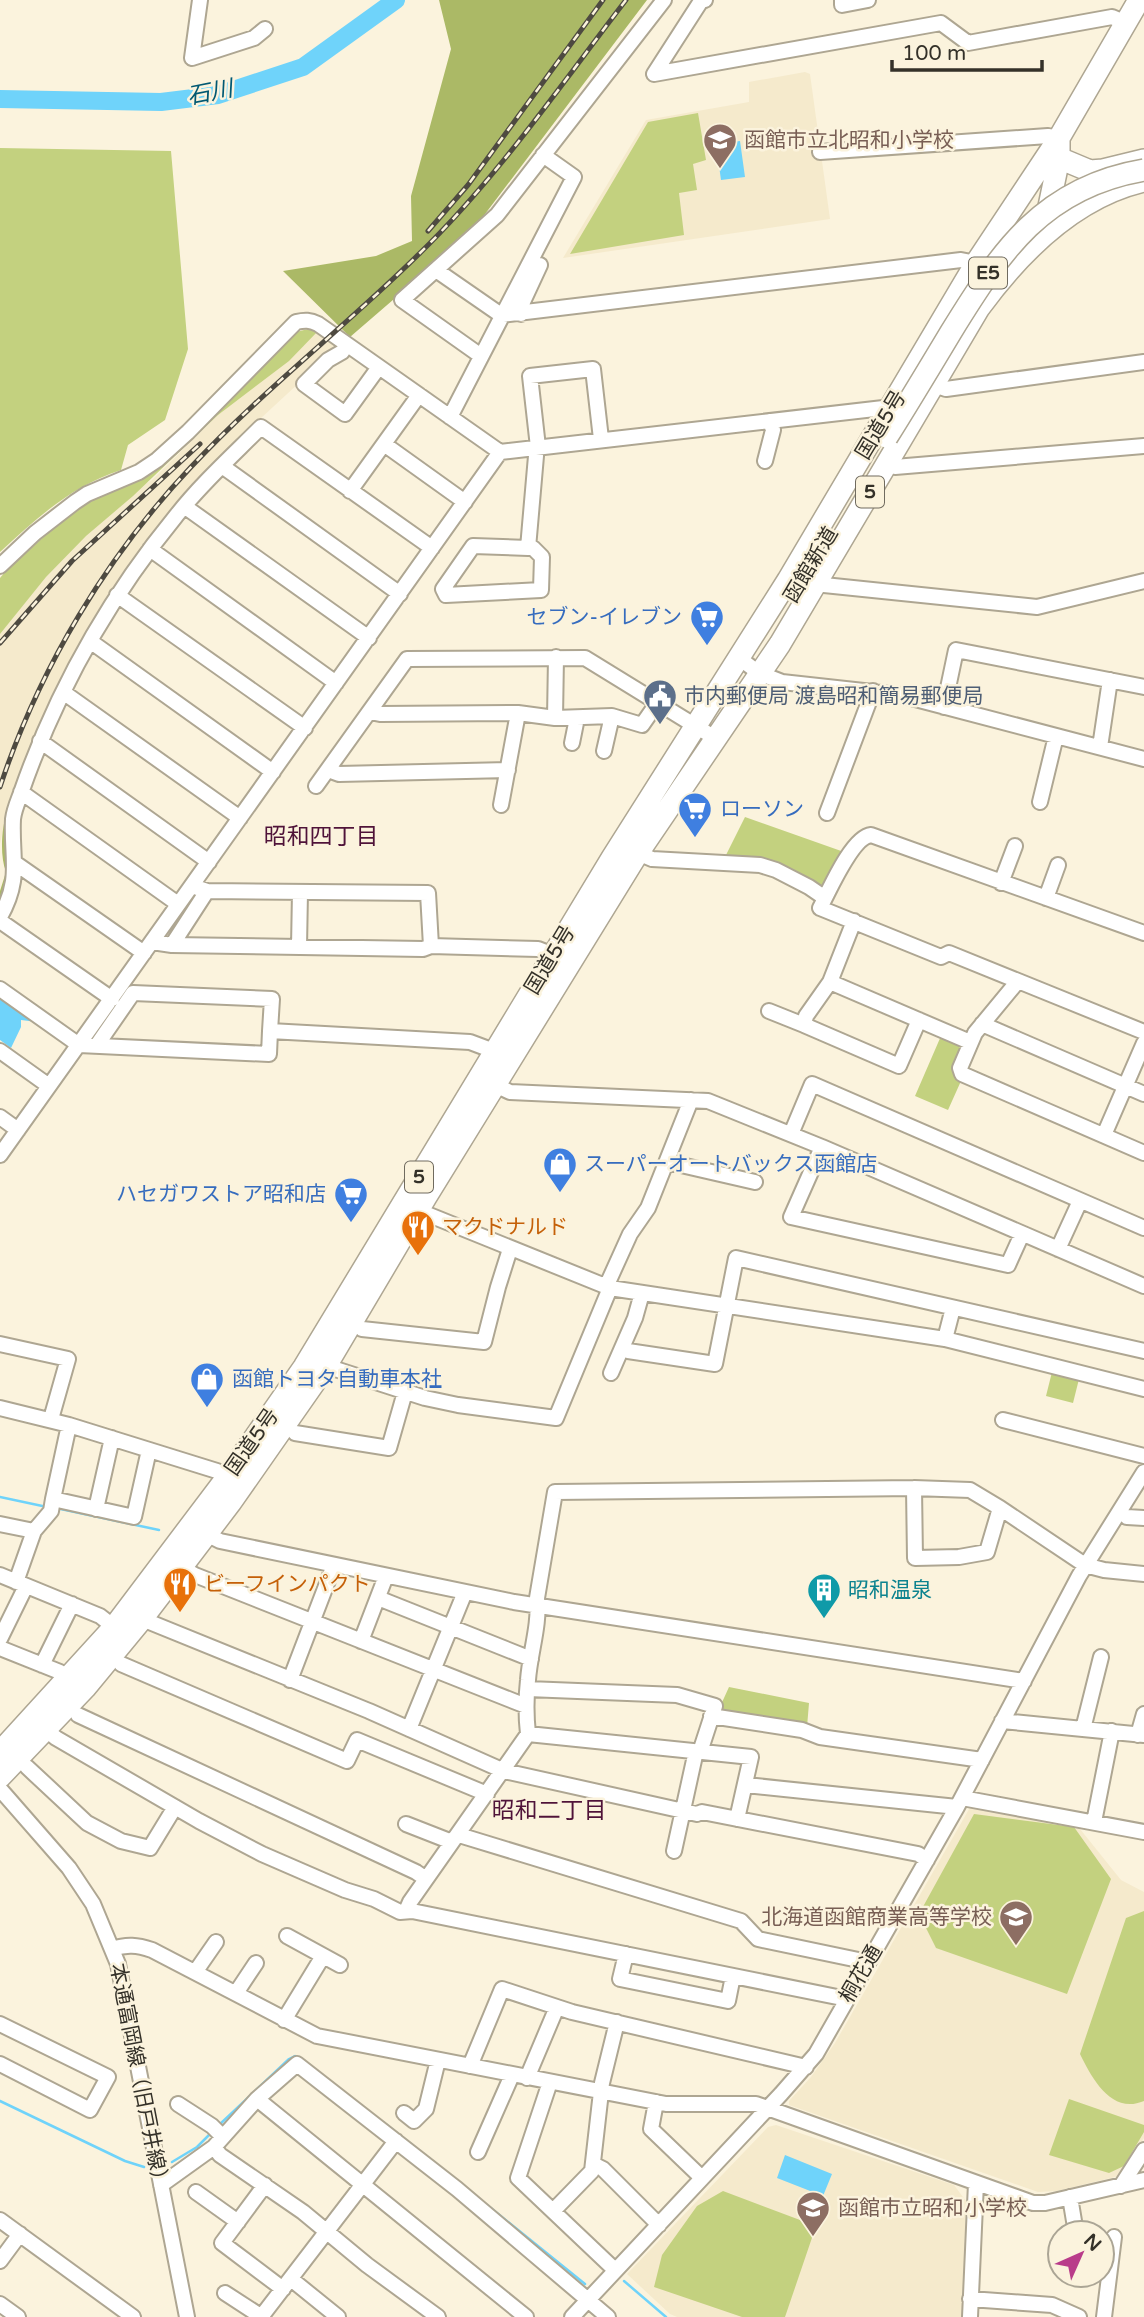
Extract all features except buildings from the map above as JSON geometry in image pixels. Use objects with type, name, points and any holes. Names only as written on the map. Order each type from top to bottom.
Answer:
[{"type":"highway","name":"国道5号","points":[[1028,249],[1047,220],[1059,148],[1139,0]]},
{"type":"highway","name":"国道5号","points":[[805,576],[892,407],[976,263],[1038,167],[1059,148]]},
{"type":"highway","points":[[1059,148],[1090,171],[1144,160]]},
{"type":"highway","name":"函館新道","points":[[696,726],[713,712],[753,669],[776,623],[989,271],[1017,237],[1046,210],[1064,199],[1119,175],[1144,170]]},
{"type":"highway","name":"国道5号","points":[[236,1480],[304,1367],[495,1085],[561,959],[696,726],[805,576],[934,385],[985,300],[1028,249],[1065,219],[1096,198],[1144,181]]},
{"type":"highway","points":[[1020,194],[1036,189],[1050,201]]},
{"type":"highway","name":"5","points":[[1065,219],[1117,199],[1144,192]]},
{"type":"highway","name":"国道5号","points":[[0,1752],[198,1530],[326,1366],[494,1051],[638,853],[715,738],[753,669]]},
{"type":"highway","name":"国道5号","points":[[0,1777],[85,1688],[142,1619],[181,1567],[198,1530]]},
{"type":"street","points":[[200,0],[192,58],[254,38],[265,29]]},
{"type":"street","points":[[481,356],[402,300],[497,215],[664,0]]},
{"type":"street","points":[[705,0],[701,1],[654,74],[941,23],[968,43],[1112,17],[1126,23]]},
{"type":"street","points":[[842,0],[842,5],[868,0]]},
{"type":"street","points":[[820,152],[1048,136],[1059,148]]},
{"type":"street","points":[[450,417],[574,177],[543,155]]},
{"type":"street","points":[[436,270],[501,315],[961,260],[976,263]]},
{"type":"street","points":[[521,314],[521,306],[540,265]]},
{"type":"street","points":[[0,566],[35,533],[75,502],[87,494],[139,472],[157,460],[296,322],[310,320],[499,452],[892,407]]},
{"type":"street","points":[[347,345],[304,384],[345,414],[379,367]]},
{"type":"street","points":[[934,385],[946,389],[1144,362]]},
{"type":"street","points":[[528,548],[536,456],[530,376],[593,369],[601,439]]},
{"type":"street","points":[[350,491],[419,395]]},
{"type":"street","points":[[765,461],[772,430],[770,421]]},
{"type":"street","points":[[0,989],[79,1045],[269,1054],[272,999],[134,993],[115,995],[0,919],[15,875],[13,816],[40,741],[63,692],[117,595],[184,506],[261,427],[432,548]]},
{"type":"street","points":[[384,444],[465,502]]},
{"type":"street","points":[[895,467],[1144,446]]},
{"type":"street","points":[[0,1155],[499,452]]},
{"type":"street","points":[[222,467],[400,594]]},
{"type":"street","points":[[184,506],[369,638]]},
{"type":"street","points":[[473,546],[528,548],[533,548],[542,557],[541,590],[446,595],[443,589],[473,546]]},
{"type":"street","points":[[150,549],[337,683]]},
{"type":"street","points":[[805,576],[824,585],[1037,607],[1144,581]]},
{"type":"street","points":[[117,595],[305,728]]},
{"type":"street","points":[[90,641],[273,772]]},
{"type":"street","points":[[944,707],[956,650],[1144,687]]},
{"type":"street","points":[[555,718],[556,657]]},
{"type":"street","points":[[316,786],[407,659],[585,658],[715,738]]},
{"type":"street","points":[[753,669],[782,682],[900,695],[1144,759]]},
{"type":"street","points":[[1100,747],[1110,680]]},
{"type":"street","points":[[827,813],[873,691]]},
{"type":"street","points":[[63,692],[240,818]]},
{"type":"street","points":[[370,712],[518,713],[555,718],[612,716],[642,725],[657,702]]},
{"type":"street","points":[[501,804],[518,713]]},
{"type":"street","points":[[604,751],[612,716]]},
{"type":"street","points":[[572,743],[577,718]]},
{"type":"street","points":[[1040,802],[1056,736]]},
{"type":"street","points":[[40,741],[209,862]]},
{"type":"street","points":[[328,771],[339,774],[508,770]]},
{"type":"street","points":[[21,792],[178,904]]},
{"type":"street","points":[[1144,933],[867,835],[854,846],[820,908],[941,957],[949,953],[1144,1032]]},
{"type":"street","points":[[1001,883],[1015,846]]},
{"type":"street","points":[[638,853],[652,859],[768,867],[810,887],[825,898]]},
{"type":"street","points":[[15,863],[148,948],[172,945],[423,949],[431,946],[538,949],[561,959]]},
{"type":"street","points":[[1046,898],[1058,865]]},
{"type":"street","points":[[192,886],[207,891],[428,893],[431,946]]},
{"type":"street","points":[[172,945],[207,891]]},
{"type":"street","points":[[299,947],[300,892]]},
{"type":"street","points":[[804,1025],[806,1016],[830,982],[854,921]]},
{"type":"street","points":[[1017,981],[970,1042],[960,1068],[962,1074],[1144,1153]]},
{"type":"street","points":[[830,982],[970,1042]]},
{"type":"street","points":[[97,1045],[134,993]]},
{"type":"street","points":[[769,1011],[900,1066],[919,1020]]},
{"type":"street","points":[[982,1024],[1144,1094]]},
{"type":"street","points":[[270,1031],[470,1042],[494,1051]]},
{"type":"street","points":[[1104,1135],[1144,1043]]},
{"type":"street","points":[[0,1051],[49,1086]]},
{"type":"street","points":[[791,1134],[812,1084],[1144,1228]]},
{"type":"street","points":[[495,1085],[510,1092],[708,1101],[822,1147],[1144,1286]]},
{"type":"street","points":[[326,1366],[405,1392],[458,1405],[556,1418],[630,1234],[648,1208],[691,1100]]},
{"type":"street","points":[[0,1117],[18,1130]]},
{"type":"street","points":[[822,1147],[791,1217],[1008,1265],[1022,1234]]},
{"type":"street","points":[[668,1162],[755,1182]]},
{"type":"street","points":[[1058,1249],[1080,1201]]},
{"type":"street","points":[[410,1208],[608,1288],[945,1339],[1144,1390]]},
{"type":"street","points":[[362,1328],[484,1342],[510,1249]]},
{"type":"street","points":[[623,1348],[715,1364],[736,1258],[1144,1351]]},
{"type":"street","points":[[611,1373],[623,1348],[642,1293]]},
{"type":"street","points":[[945,1339],[953,1308]]},
{"type":"street","points":[[0,1344],[68,1359],[51,1419]]},
{"type":"street","points":[[295,1433],[389,1448],[405,1392]]},
{"type":"street","points":[[0,1409],[69,1424],[217,1471],[236,1480]]},
{"type":"street","points":[[1003,1420],[1144,1455]]},
{"type":"street","points":[[0,1639],[21,1584],[34,1531],[51,1511],[69,1424]]},
{"type":"street","points":[[96,1509],[112,1438]]},
{"type":"street","points":[[53,1499],[134,1517],[149,1450]]},
{"type":"street","name":"桐花通","points":[[572,2317],[768,2109],[816,2054],[959,1802],[1085,1565],[1144,1472]]},
{"type":"street","points":[[914,1488],[915,1558],[959,1557],[987,1552],[1000,1508]]},
{"type":"street","points":[[406,1912],[426,1879],[528,1734],[526,1706],[531,1659],[541,1572],[555,1492],[914,1488],[970,1490],[1085,1565],[1144,1574]]},
{"type":"street","points":[[1126,1517],[1144,1518]]},
{"type":"street","points":[[0,1524],[34,1531]]},
{"type":"street","points":[[198,1530],[220,1541],[465,1592],[1024,1681]]},
{"type":"street","points":[[290,1680],[334,1565]]},
{"type":"street","points":[[181,1567],[313,1623],[526,1706]]},
{"type":"street","points":[[0,1575],[100,1616],[114,1627]]},
{"type":"street","points":[[360,1641],[386,1576]]},
{"type":"street","points":[[409,1729],[465,1592]]},
{"type":"street","points":[[378,1598],[531,1659]]},
{"type":"street","points":[[42,1665],[72,1604]]},
{"type":"street","points":[[142,1619],[409,1729],[503,1771],[683,1811],[918,1854],[927,1860]]},
{"type":"street","points":[[0,1648],[60,1672]]},
{"type":"street","points":[[1083,1729],[1101,1657]]},
{"type":"street","points":[[121,1664],[346,1761],[357,1740],[487,1794]]},
{"type":"street","points":[[528,1689],[677,1695],[715,1706],[698,1751],[674,1851]]},
{"type":"street","points":[[1002,1721],[1141,1735],[1144,1714]]},
{"type":"street","points":[[78,1715],[426,1879]]},
{"type":"street","points":[[712,1716],[802,1730],[820,1737],[982,1760]]},
{"type":"street","points":[[46,1730],[175,1807],[262,1854],[400,1912],[847,1999]]},
{"type":"street","points":[[1094,1822],[1112,1731]]},
{"type":"street","points":[[528,1734],[751,1757],[737,1819]]},
{"type":"street","points":[[27,1767],[88,1823],[121,1841],[150,1848],[175,1807]]},
{"type":"street","points":[[746,1785],[959,1802],[1144,1832]]},
{"type":"street","name":"本通富岡線（旧戸井線）","points":[[0,1789],[69,1868],[93,1904],[118,1964],[187,2317]]},
{"type":"street","points":[[406,1824],[740,1921],[758,1939],[869,1962]]},
{"type":"street","points":[[287,1936],[340,1965]]},
{"type":"street","points":[[198,1968],[216,1942]]},
{"type":"street","points":[[112,1949],[123,1945],[137,1945],[152,1950],[317,2036],[666,2104],[744,2103],[768,2109],[1034,2203],[1144,2180]]},
{"type":"street","points":[[626,1954],[620,1979],[728,2001],[733,1976]]},
{"type":"street","points":[[284,2020],[323,1956]]},
{"type":"street","points":[[238,1990],[257,1963]]},
{"type":"street","points":[[470,2066],[502,1989],[557,2007],[806,2067]]},
{"type":"street","points":[[478,2152],[557,2007]]},
{"type":"street","points":[[554,2211],[592,2171],[602,2092],[617,2022]]},
{"type":"street","points":[[0,2024],[108,2077],[90,2110],[0,2064]]},
{"type":"street","points":[[404,2113],[414,2121],[426,2109],[439,2060]]},
{"type":"street","points":[[161,2185],[297,2064],[396,2141],[608,2317]]},
{"type":"street","points":[[550,2082],[518,2178],[615,2270]]},
{"type":"street","points":[[257,2099],[526,2317]]},
{"type":"street","points":[[656,2102],[652,2129],[702,2178]]},
{"type":"street","points":[[178,2104],[217,2136],[220,2155],[327,2231],[367,2265],[438,2317]]},
{"type":"street","points":[[225,2293],[262,2317],[396,2141]]},
{"type":"street","points":[[1121,2186],[1144,2150]]},
{"type":"street","points":[[593,2164],[603,2169],[659,2225]]},
{"type":"street","points":[[970,2317],[976,2183]]},
{"type":"street","points":[[265,2185],[222,2243],[338,2317]]},
{"type":"street","points":[[196,2192],[238,2222]]},
{"type":"street","points":[[1070,2197],[1074,2219]]},
{"type":"street","points":[[0,2220],[133,2317]]},
{"type":"street","points":[[0,2261],[20,2234]]},
{"type":"street","points":[[1104,2317],[1108,2289]]},
{"type":"street","points":[[971,2299],[1052,2305],[1079,2317]]},
{"type":"street","points":[[0,2304],[18,2317]]},
{"type":"shaded area","name":"函館市立北昭和小学校","points":[[805,72],[810,74],[830,219],[563,258],[646,120],[749,102],[749,82]]},
{"type":"shaded area","points":[[318,331],[339,346],[260,419],[198,484],[110,594],[51,701],[7,812],[0,844],[0,625],[97,511],[152,480],[218,415]]},
{"type":"shaded area","name":"北海道函館商業高等学校","points":[[972,1804],[1076,1824],[1121,1880],[1144,1892],[1144,2138],[1119,2176],[1057,2191],[1038,2192],[789,2105],[789,2101],[811,2077],[835,2043]]},
{"type":"shaded area","name":"函館市立昭和小学校","points":[[776,2125],[954,2185],[966,2201],[962,2317],[677,2317],[670,2314],[627,2274],[768,2127]]},
{"type":"green space","points":[[439,0],[647,0],[482,218],[452,249],[350,337],[283,271],[376,256],[412,241],[411,196],[451,49]]},
{"type":"green space","points":[[698,113],[706,160],[693,164],[697,190],[679,193],[684,235],[570,254],[648,122]]},
{"type":"green space","points":[[0,148],[171,151],[188,349],[165,420],[128,445],[121,470],[70,494],[0,552]]},
{"type":"green space","points":[[312,328],[318,331],[289,361],[218,415],[133,496],[86,536],[46,577],[0,634],[0,578],[5,572],[59,523],[87,502],[123,485],[296,332]]},
{"type":"green space","points":[[7,812],[10,866],[0,904],[0,891],[6,872],[2,843]]},
{"type":"green space","points":[[745,817],[844,852],[824,890],[724,859]]},
{"type":"green space","points":[[941,1036],[958,1043],[961,1051],[952,1071],[961,1081],[948,1110],[915,1096]]},
{"type":"green space","points":[[1052,1372],[1079,1379],[1073,1403],[1046,1396]]},
{"type":"green space","points":[[729,1687],[809,1703],[807,1727],[722,1713],[719,1709]]},
{"type":"green space","points":[[974,1814],[1074,1827],[1111,1879],[1067,1994],[936,1948],[919,1914]]},
{"type":"green space","points":[[1144,1911],[1144,2101],[1132,2104],[1112,2099],[1104,2092],[1080,2054],[1126,1918]]},
{"type":"green space","points":[[1069,2099],[1144,2125],[1144,2132],[1124,2166],[1109,2173],[1049,2155]]},
{"type":"green space","points":[[723,2191],[816,2226],[785,2317],[742,2317],[654,2287],[662,2255],[697,2206]]},
{"type":"water","points":[[740,141],[745,177],[721,180],[716,144]]},
{"type":"water","points":[[0,995],[37,1022],[21,1020],[21,1027],[11,1048],[0,1040]]},
{"type":"water","points":[[785,2155],[832,2174],[823,2196],[777,2178]]},
{"type":"waterway","name":"石川","points":[[0,99],[161,102],[218,95],[303,67],[396,0]]},
{"type":"waterway","points":[[0,1497],[47,1507]]},
{"type":"waterway","points":[[56,1508],[159,1530]]},
{"type":"waterway","points":[[218,2126],[289,2059],[295,2056],[299,2059]]},
{"type":"waterway","points":[[0,2101],[125,2161],[144,2167]]},
{"type":"waterway","points":[[383,2122],[449,2174]]},
{"type":"waterway","points":[[172,2162],[197,2147],[211,2133]]},
{"type":"waterway","points":[[487,2205],[585,2284]]},
{"type":"waterway","points":[[624,2281],[666,2317]]},
{"type":"railway","points":[[428,231],[468,185],[603,0]]},
{"type":"railway","points":[[0,787],[34,700],[55,658],[78,616],[131,538],[218,439],[391,281],[448,225],[527,131],[626,0]]},
{"type":"railway","points":[[0,643],[72,561],[200,444]]},
{"type":"place","name":"函館市立北昭和小学校","points":[[720,170]]},
{"type":"place","name":"セブン-イレブン","points":[[707,647]]},
{"type":"place","name":"市内郵便局 渡島昭和簡易郵便局","points":[[660,726]]},
{"type":"place","name":"ローソン","points":[[695,839]]},
{"type":"place","name":"スーパーオートバックス函館店","points":[[560,1194]]},
{"type":"place","name":"ハセガワストア昭和店","points":[[351,1224]]},
{"type":"place","name":"マクドナルド","points":[[418,1257]]},
{"type":"place","name":"函館トヨタ自動車本社","points":[[207,1409]]},
{"type":"place","name":"ビーフインパクト","points":[[180,1614]]},
{"type":"place","name":"昭和温泉","points":[[824,1620]]},
{"type":"place","name":"北海道函館商業高等学校","points":[[1016,1947]]},
{"type":"place","name":"函館市立昭和小学校","points":[[813,2238]]},
{"type":"district","name":"昭和四丁目","points":[[321,837]]},
{"type":"district","name":"昭和二丁目","points":[[549,1811]]}]
